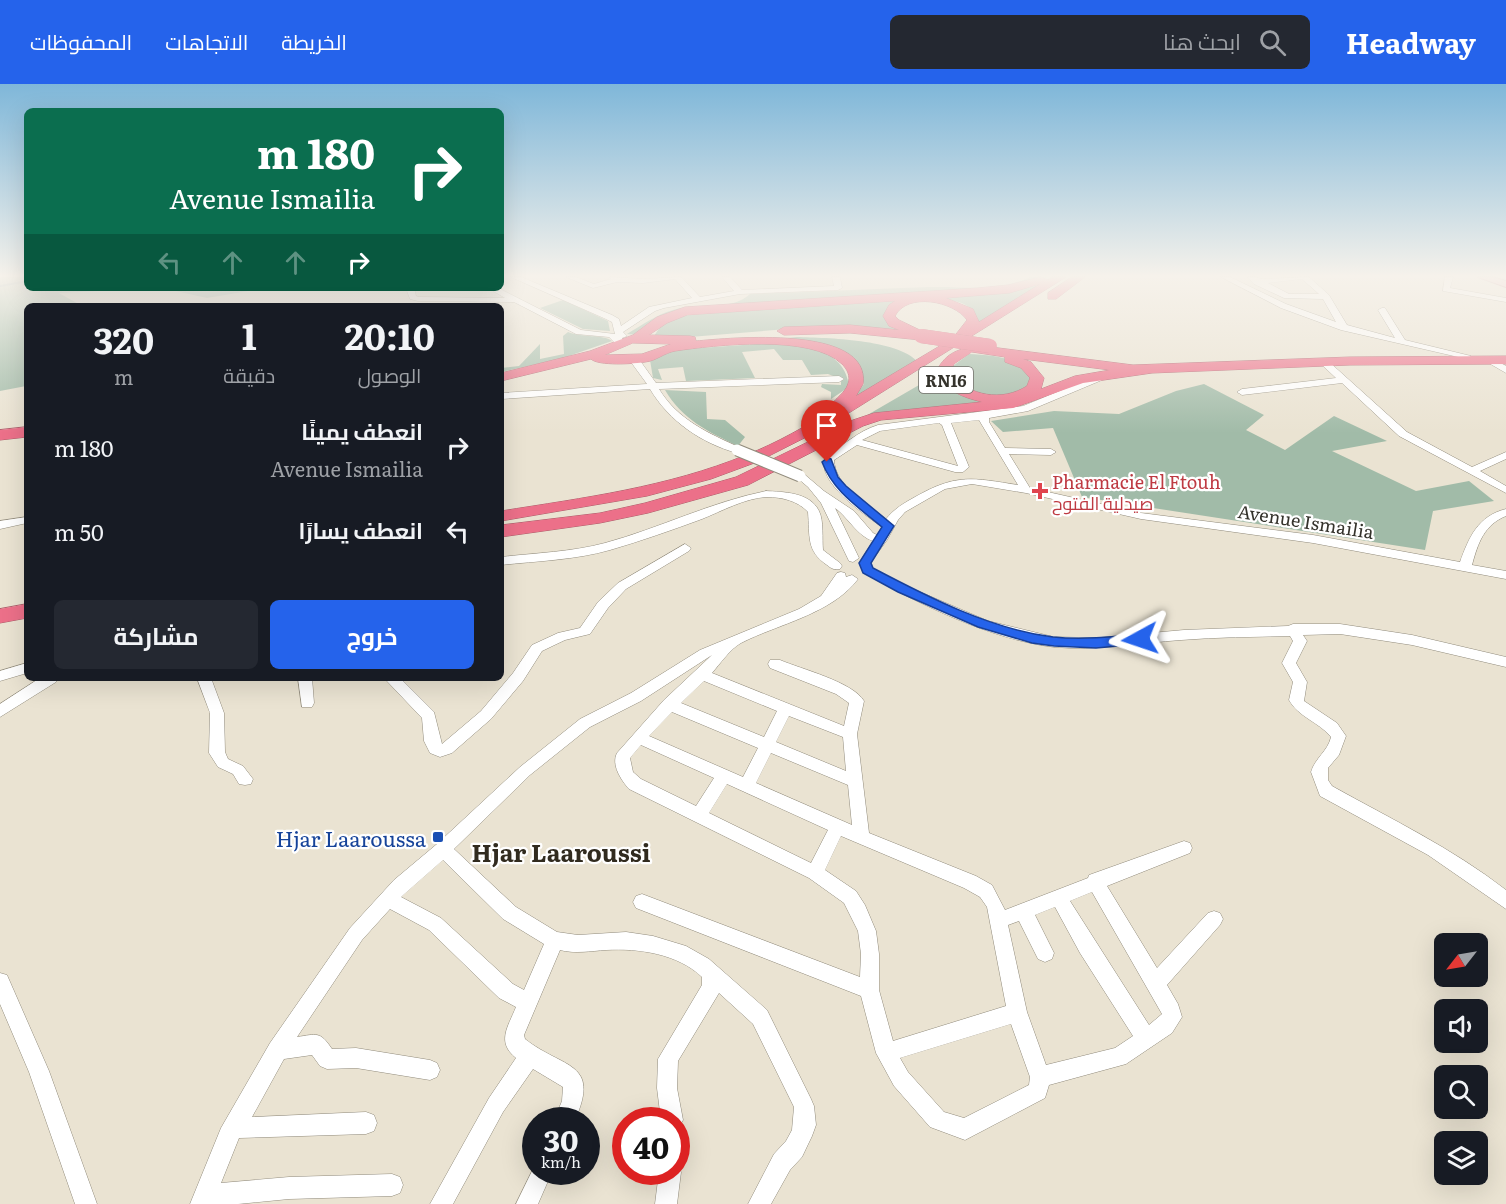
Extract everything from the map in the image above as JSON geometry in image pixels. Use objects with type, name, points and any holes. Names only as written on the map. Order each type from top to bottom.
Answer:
[{"type":"highway","name":"RN16","points":[[635,338],[648,329]]},
{"type":"highway","name":"RN16","points":[[504,378],[595,359],[638,360],[655,345],[821,329]]},
{"type":"highway","name":"RN16","points":[[835,329],[866,330],[918,338],[975,349],[1016,361],[1034,372],[1037,382],[1029,392],[1009,398],[975,396],[958,390],[948,383],[942,374],[948,362],[998,329]]},
{"type":"highway","points":[[907,329],[946,346]]},
{"type":"highway","points":[[946,346],[967,329]]},
{"type":"highway","points":[[504,530],[669,486],[733,466],[783,444],[974,329]]},
{"type":"highway","points":[[504,516],[576,512],[693,490],[740,475],[789,454],[993,329]]},
{"type":"highway","name":"RN16","points":[[504,378],[586,357],[617,336],[635,338],[655,345],[676,347],[784,334],[835,332],[918,338],[946,346],[991,348]]},
{"type":"highway","points":[[617,336],[619,355],[638,360]]},
{"type":"highway","points":[[576,512],[736,462],[814,422],[837,407],[852,393],[857,384],[857,374],[851,364],[841,356],[800,342],[757,341],[676,347]]},
{"type":"highway","points":[[975,349],[991,348],[1137,365],[1379,356],[1506,358]]},
{"type":"highway","points":[[991,348],[1107,367],[1149,369]]},
{"type":"highway","points":[[576,512],[600,518],[648,508],[742,481],[858,423],[879,416],[1013,404],[1080,379],[1149,369],[1506,358]]},
{"type":"highway","points":[[0,435],[24,432]]},
{"type":"highway","points":[[0,441],[24,438]]},
{"type":"highway","points":[[0,603],[24,599]]},
{"type":"highway","points":[[0,616],[24,611]]},
{"type":"street","points":[[575,329],[579,332],[614,336],[619,340],[614,329]]},
{"type":"street","points":[[617,336],[624,329]]},
{"type":"street","points":[[1349,329],[1467,356]]},
{"type":"street","points":[[1394,329],[1402,342]]},
{"type":"street","points":[[638,360],[671,412],[687,425],[737,450],[800,476],[850,513],[869,536],[878,543]]},
{"type":"street","points":[[1490,360],[1506,370]]},
{"type":"street","points":[[1324,362],[1403,434],[1473,470],[1506,490]]},
{"type":"street","points":[[888,526],[842,488],[829,469],[829,459],[869,432],[891,425],[944,421],[1025,409],[1086,382],[1124,372]]},
{"type":"street","points":[[504,396],[654,386],[839,379]]},
{"type":"street","points":[[1242,392],[1343,380]]},
{"type":"street","points":[[984,416],[984,422],[1026,490]]},
{"type":"street","points":[[944,421],[963,468],[975,476],[976,482]]},
{"type":"street","points":[[856,442],[959,470],[963,468]]},
{"type":"street","points":[[1001,451],[1051,452]]},
{"type":"street","points":[[1473,470],[1506,455]]},
{"type":"street","points":[[1493,462],[1506,467]]},
{"type":"street","name":"Avenue Ismailia","points":[[851,567],[878,543],[888,526],[906,506],[942,486],[958,482],[976,482],[1026,490],[1142,516],[1286,535],[1468,566],[1506,575]]},
{"type":"street","points":[[504,561],[606,547],[683,522],[746,498],[775,494],[801,500],[814,512],[816,546],[820,555],[983,624],[1032,638],[1054,642],[1096,643],[1184,635],[1293,629],[1340,629],[1377,633],[1506,662]]},
{"type":"street","points":[[822,494],[833,512],[851,567]]},
{"type":"street","points":[[1506,512],[1485,521],[1479,528],[1468,566],[1506,585]]},
{"type":"street","points":[[0,525],[24,521]]},
{"type":"street","points":[[394,681],[429,716],[435,749],[440,751],[447,749],[486,715],[518,677],[537,648],[563,636],[585,631],[603,605],[622,586],[686,548]]},
{"type":"street","points":[[203,1200],[233,1128],[277,1050],[356,934],[400,886],[443,849],[525,771],[585,723],[636,697],[690,661],[794,617],[826,598],[851,567]]},
{"type":"street","points":[[1293,629],[1300,641],[1289,663],[1300,682],[1296,700],[1299,705],[1332,728],[1339,736],[1339,744],[1320,764],[1322,785],[1326,792],[1434,850],[1472,874],[1506,901]]},
{"type":"street","points":[[638,737],[861,837],[980,886],[992,898],[1017,1012],[1040,1077],[1038,1091],[965,1129],[937,1120],[901,1079],[886,1053],[869,990],[870,954],[867,931],[860,911],[850,897],[815,873],[635,784],[626,775],[622,757],[638,737],[669,704],[703,675],[733,642]]},
{"type":"street","points":[[775,664],[853,697],[857,705],[850,734],[861,837]]},
{"type":"street","points":[[0,676],[24,669]]},
{"type":"street","points":[[703,675],[850,734]]},
{"type":"street","points":[[0,711],[46,681]]},
{"type":"street","points":[[205,681],[217,713],[217,753],[223,763],[238,770],[245,779]]},
{"type":"street","points":[[305,681],[307,703]]},
{"type":"street","points":[[669,704],[856,783]]},
{"type":"street","points":[[746,786],[786,708]]},
{"type":"street","points":[[699,816],[723,776]]},
{"type":"street","points":[[815,873],[838,826]]},
{"type":"street","points":[[998,921],[1184,848]]},
{"type":"street","points":[[443,849],[528,928],[555,940],[584,944],[614,941],[663,946],[701,964],[760,1017],[804,1106],[805,1125],[794,1149],[782,1162],[759,1204]]},
{"type":"street","points":[[1040,1077],[1119,1057],[1165,1026],[1172,1017],[1171,1011],[1095,881]]},
{"type":"street","points":[[1058,896],[1092,957],[1146,1039]]},
{"type":"street","points":[[388,899],[435,924],[506,991],[527,1003]]},
{"type":"street","points":[[642,902],[869,990]]},
{"type":"street","points":[[1023,911],[1045,953]]},
{"type":"street","points":[[1155,984],[1214,919]]},
{"type":"street","points":[[555,940],[513,1038],[516,1045],[530,1056],[569,1077],[574,1084],[570,1107]]},
{"type":"street","points":[[670,1107],[666,1073],[668,1059],[712,987],[711,974]]},
{"type":"street","points":[[0,982],[39,1071],[86,1203]]},
{"type":"street","points":[[886,1053],[1017,1012]]},
{"type":"street","points":[[277,1050],[317,1044],[327,1059],[356,1058],[430,1070]]},
{"type":"street","points":[[441,1204],[496,1105],[530,1056]]},
{"type":"street","points":[[233,1128],[366,1123]]},
{"type":"street","points":[[203,1200],[289,1188],[392,1185]]},
{"type":"street","points":[[527,1204],[535,1185]]},
{"type":"street","points":[[666,1204],[668,1185]]},
{"type":"green space","points":[[0,329],[24,329],[24,386],[0,391]]},
{"type":"green space","points":[[635,329],[650,329],[639,335],[627,334]]},
{"type":"green space","points":[[658,329],[784,329],[665,339],[654,336]]},
{"type":"green space","points":[[851,329],[909,329],[915,333]]},
{"type":"green space","points":[[568,332],[603,337],[612,341],[563,358],[504,371],[504,368],[519,366],[540,344],[540,359],[564,354],[563,336]]},
{"type":"green space","points":[[797,337],[843,339],[878,344],[908,354],[918,362],[854,398],[864,384],[857,364],[845,354],[776,339]]},
{"type":"green space","points":[[772,343],[809,347],[821,351],[840,364],[846,374],[849,387],[831,399],[831,392],[821,387],[822,384],[841,385],[841,379],[828,374],[811,375],[802,360],[783,360],[774,349],[742,352],[755,378],[686,381],[683,367],[658,369],[662,380],[653,378],[650,360],[672,350]]},
{"type":"green space","points":[[969,354],[1014,361],[1030,373],[1034,382],[1023,392],[995,396],[976,393],[959,385],[950,374],[953,366]]},
{"type":"green space","points":[[938,374],[988,402],[857,421]]},
{"type":"green space","points":[[1204,384],[1264,415],[1246,430],[1285,450],[1334,416],[1387,441],[1332,451],[1416,491],[1469,481],[1494,501],[1433,511],[1425,550],[1082,497],[1053,428],[1003,432],[991,421],[1054,411],[1119,414],[1176,391]]},
{"type":"green space","points":[[665,390],[706,392],[707,419],[725,420],[745,437],[738,446],[706,430],[679,409]]},
{"type":"place","name":"Pharmacie El Ftouh صيدلية الفتوح","points":[[1040,491]]},
{"type":"place","name":"Hjar Laaroussa","points":[[438,837]]},
{"type":"district","name":"Hjar Laaroussi","points":[[561,851]]},
{"type":"route","points":[[827,462],[833,477],[842,488],[888,526],[865,563],[868,570],[902,589],[983,624],[1032,638],[1054,642],[1096,643],[1140,639]]}]
